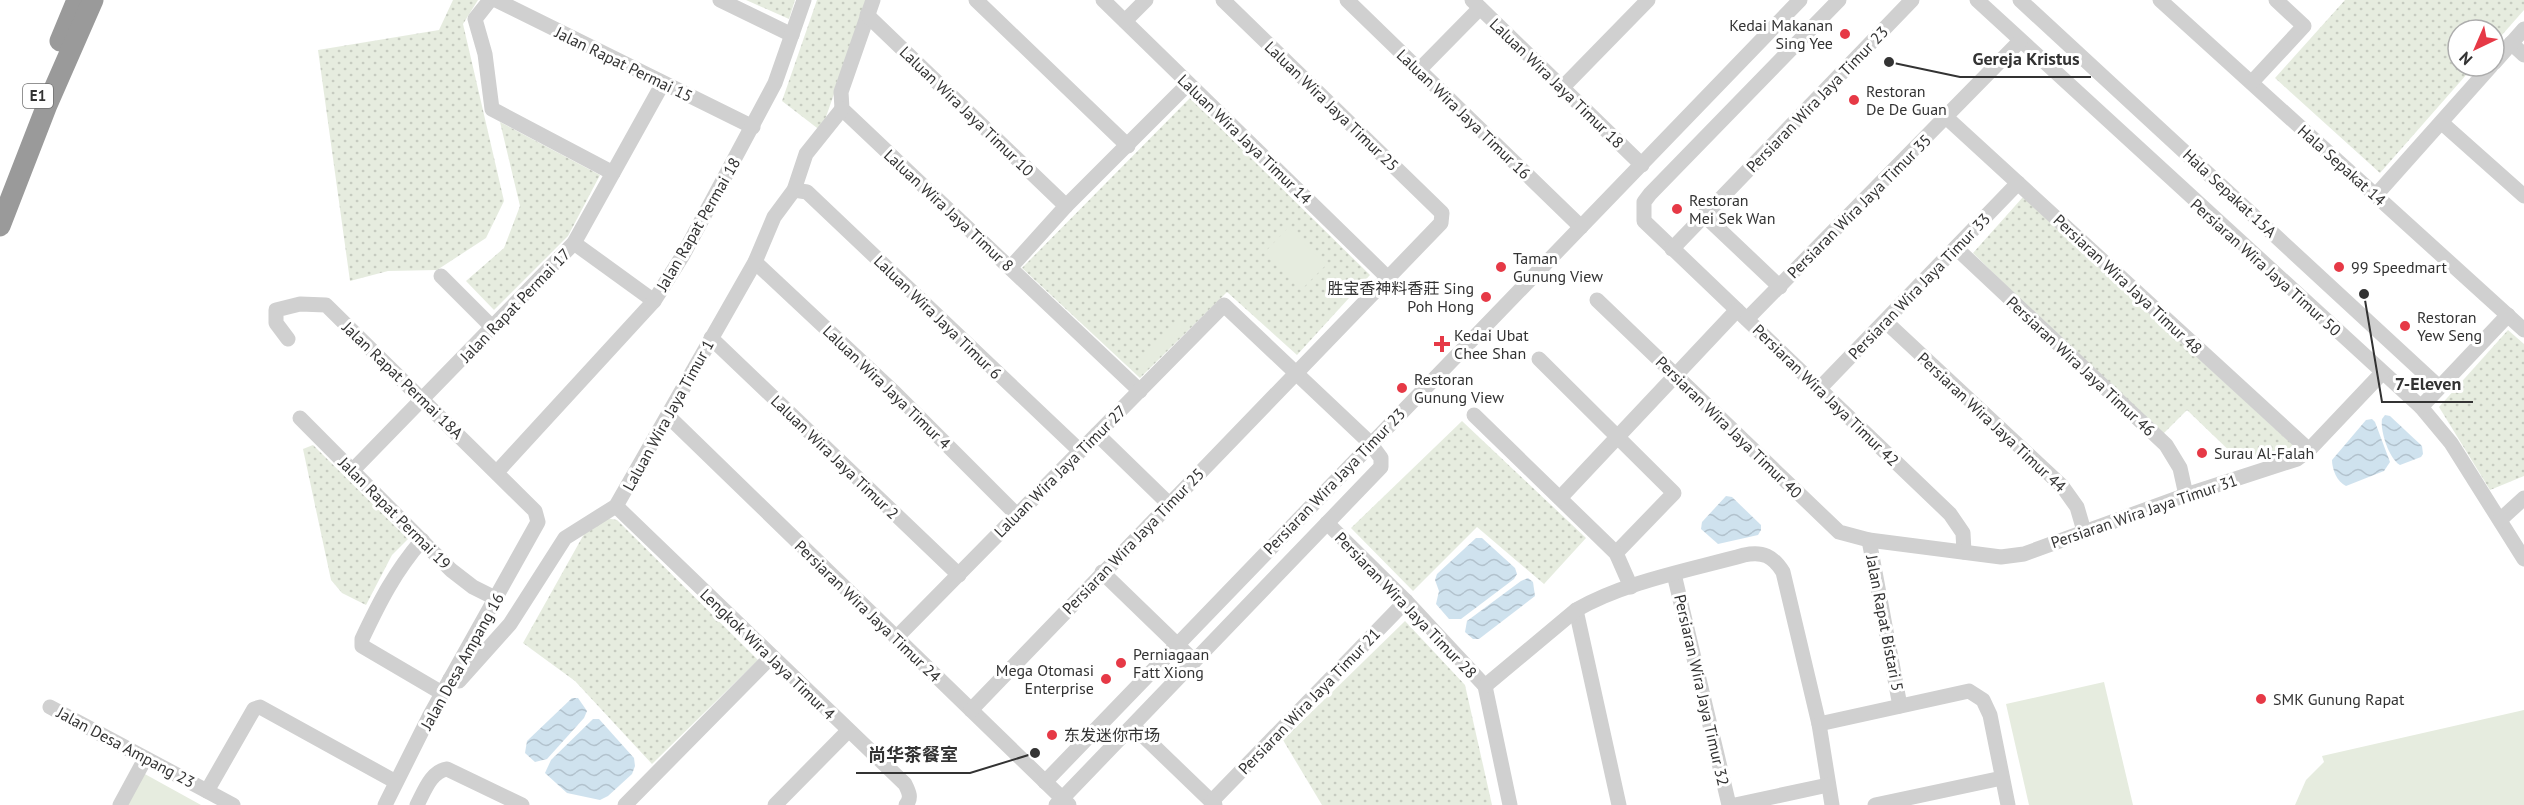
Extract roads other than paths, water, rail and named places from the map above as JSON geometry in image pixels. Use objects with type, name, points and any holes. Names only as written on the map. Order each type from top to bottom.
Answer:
[{"type":"highway","name":"E1","points":[[0,192],[76,0]]},
{"type":"highway","name":"E1","points":[[0,226],[47,105],[93,0]]},
{"type":"street","points":[[490,0],[475,19],[485,54],[492,109],[613,173]]},
{"type":"street","name":"Jalan Rapat Permai 15","points":[[496,0],[753,127]]},
{"type":"street","points":[[720,0],[792,35]]},
{"type":"street","name":"Jalan Rapat Permai 18","points":[[497,472],[654,301],[683,255],[775,83],[804,0]]},
{"type":"street","points":[[842,109],[841,92],[873,0]]},
{"type":"street","points":[[976,0],[1128,146]]},
{"type":"street","name":"Laluan Wira Jaya Timur 14","points":[[1103,0],[1388,277]]},
{"type":"street","points":[[1125,21],[1146,0]]},
{"type":"street","name":"Laluan Wira Jaya Timur 25","points":[[1223,0],[1442,213]]},
{"type":"street","name":"Laluan Wira Jaya Timur 16","points":[[1347,0],[1581,227]]},
{"type":"street","name":"Persiaran Wira Jaya Timur 23","points":[[1046,782],[1370,443],[1800,0]]},
{"type":"street","name":"Persiaran Wira Jaya Timur 42","points":[[1839,0],[1644,202],[1644,221],[1958,523],[1963,533],[1964,552]]},
{"type":"street","name":"Persiaran Wira Jaya Timur 23","points":[[1672,249],[1912,0]]},
{"type":"street","name":"Hala Sepakat 15A","points":[[2020,0],[2439,387]]},
{"type":"street","name":"Hala Sepakat 14","points":[[2160,0],[2524,330]]},
{"type":"street","points":[[2252,82],[2304,26],[2276,0]]},
{"type":"street","points":[[1562,88],[1639,3]]},
{"type":"street","name":"Persiaran Wira Jaya Timur 50","points":[[1985,3],[2020,41],[2421,407],[2451,443],[2524,560]]},
{"type":"street","points":[[1419,70],[1476,4]]},
{"type":"street","name":"Laluan Wira Jaya Timur 18","points":[[1476,4],[1642,165]]},
{"type":"street","name":"Laluan Wira Jaya Timur 10","points":[[867,15],[1066,206]]},
{"type":"street","points":[[2506,50],[2524,29]]},
{"type":"street","name":"Persiaran Wira Jaya Timur 35","points":[[1560,498],[1674,375],[1742,315],[1780,286],[2020,41]]},
{"type":"street","points":[[2511,44],[2524,55]]},
{"type":"street","points":[[2376,195],[2481,78]]},
{"type":"street","name":"Jalan Rapat Permai 17","points":[[352,471],[494,328],[574,243],[663,83]]},
{"type":"street","points":[[1010,268],[1066,206],[1188,84]]},
{"type":"street","name":"Laluan Wira Jaya Timur 1","points":[[450,679],[459,681],[496,642],[565,538],[616,506],[755,262],[774,217],[794,190],[806,154],[842,109]]},
{"type":"street","name":"Laluan Wira Jaya Timur 8","points":[[842,109],[1140,391]]},
{"type":"street","name":"Persiaran Wira Jaya Timur 48","points":[[1947,118],[2309,450]]},
{"type":"street","points":[[2442,123],[2524,196]]},
{"type":"street","name":"Persiaran Wira Jaya Timur 33","points":[[1820,388],[2018,183]]},
{"type":"street","name":"Laluan Wira Jaya Timur 6","points":[[794,190],[807,192],[1080,451]]},
{"type":"street","name":"Persiaran Wira Jaya Timur 25","points":[[971,710],[1441,223],[1442,213]]},
{"type":"street","points":[[1704,215],[1780,286]]},
{"type":"street","points":[[574,243],[654,301]]},
{"type":"street","name":"Persiaran Wira Jaya Timur 46","points":[[1956,248],[2166,446],[2180,468],[2186,495]]},
{"type":"street","name":"Laluan Wira Jaya Timur 4","points":[[755,262],[895,393],[1017,515]]},
{"type":"street","points":[[441,276],[494,328]]},
{"type":"street","name":"Persiaran Wira Jaya Timur 40","points":[[1597,300],[1828,524],[1839,532],[1869,540]]},
{"type":"street","name":"Jalan Rapat Permai 18A","points":[[288,339],[276,323],[276,310],[300,304],[326,305],[497,472],[535,511],[537,517]]},
{"type":"street","name":"Laluan Wira Jaya Timur 27","points":[[896,638],[1224,305],[1296,374]]},
{"type":"street","points":[[2421,407],[2508,315]]},
{"type":"street","name":"Persiaran Wira Jaya Timur 44","points":[[1886,322],[2062,486],[2077,507],[2084,531]]},
{"type":"street","name":"Laluan Wira Jaya Timur 2","points":[[711,338],[959,575]]},
{"type":"street","points":[[1539,358],[1674,493],[1616,553]]},
{"type":"street","name":"Persiaran Wira Jaya Timur 31","points":[[1869,540],[2013,557],[2186,495],[2297,459],[2309,450],[2382,373]]},
{"type":"street","points":[[1296,374],[1370,443]]},
{"type":"street","points":[[1474,415],[1616,553],[1631,587]]},
{"type":"street","name":"Persiaran Wira Jaya Timur 24","points":[[668,416],[1046,782],[1063,803]]},
{"type":"street","name":"Jalan Rapat Permai 19","points":[[300,418],[451,570],[473,587],[496,598]]},
{"type":"street","points":[[1097,434],[1169,504]]},
{"type":"street","name":"Persiaran Wira Jaya Timur 23","points":[[1063,803],[1194,661],[1381,467],[1381,458],[1370,443]]},
{"type":"street","points":[[2500,520],[2524,498]]},
{"type":"street","name":"Lengkok Wira Jaya Timur 4","points":[[616,506],[905,784],[909,793],[909,801],[906,805]]},
{"type":"street","name":"Jalan Desa Ampang 16","points":[[385,805],[442,693],[538,522],[537,517]]},
{"type":"street","name":"Persiaran Wira Jaya Timur 28","points":[[1327,524],[1406,601],[1485,687],[1510,805]]},
{"type":"street","points":[[422,540],[400,566],[385,590],[362,639],[362,646],[442,693]]},
{"type":"street","name":"Jalan Rapat Bistari 5","points":[[1869,540],[1900,706]]},
{"type":"street","name":"Persiaran Wira Jaya Timur 28","points":[[1485,687],[1576,610],[1590,602],[1674,574],[1756,552],[1767,555],[1776,562],[1782,572],[1819,724]]},
{"type":"street","points":[[1102,572],[1194,661]]},
{"type":"street","name":"Persiaran Wira Jaya Timur 32","points":[[1674,574],[1729,805]]},
{"type":"street","name":"Persiaran Wira Jaya Timur 21","points":[[1213,803],[1406,601]]},
{"type":"street","points":[[1576,610],[1619,805]]},
{"type":"street","points":[[625,805],[771,657]]},
{"type":"street","points":[[1832,805],[1819,724],[1968,691],[1983,700],[1990,715],[2008,805]]},
{"type":"street","name":"Jalan Desa Ampang 23","points":[[50,707],[233,805]]},
{"type":"street","points":[[207,791],[254,709],[260,707],[396,782]]},
{"type":"street","points":[[1133,726],[1213,803]]},
{"type":"street","points":[[775,805],[848,731]]},
{"type":"street","points":[[120,805],[145,759]]},
{"type":"street","points":[[417,805],[432,779],[442,770],[447,769],[522,805]]},
{"type":"street","points":[[1875,805],[2002,778]]},
{"type":"street","points":[[1735,805],[1828,785]]},
{"type":"water","points":[[2385,415],[2390,416],[2422,446],[2421,457],[2400,465],[2396,462],[2384,437],[2382,419]]},
{"type":"water","points":[[2372,419],[2390,462],[2384,471],[2346,486],[2336,475],[2332,460],[2366,420]]},
{"type":"water","points":[[1726,496],[1732,497],[1761,525],[1758,535],[1718,544],[1701,529],[1702,522]]},
{"type":"water","points":[[1476,538],[1482,538],[1515,568],[1517,574],[1514,579],[1461,619],[1449,619],[1436,604],[1439,591],[1435,580],[1437,574]]},
{"type":"water","points":[[1528,578],[1533,582],[1535,596],[1479,639],[1473,639],[1465,632],[1467,621]]},
{"type":"water","points":[[572,698],[578,698],[587,711],[584,718],[547,759],[535,762],[525,753],[527,741]]},
{"type":"water","points":[[593,719],[599,719],[634,758],[635,766],[632,774],[608,796],[600,800],[567,793],[545,773],[551,760]]},
{"type":"place","name":"Kedai Makanan Sing Yee","points":[[1845,34]]},
{"type":"place","name":"Gereja Kristus","points":[[1889,62]]},
{"type":"place","name":"Restoran De De Guan","points":[[1854,100]]},
{"type":"place","name":"Restoran Mei Sek Wan","points":[[1677,209]]},
{"type":"place","name":"Taman Gunung View","points":[[1501,267]]},
{"type":"place","name":"99 Speedmart","points":[[2339,267]]},
{"type":"place","name":"7-Eleven","points":[[2364,294]]},
{"type":"place","name":"胜宝香神料香莊 Sing Poh Hong","points":[[1486,297]]},
{"type":"place","name":"Restoran Yew Seng","points":[[2405,326]]},
{"type":"place","name":"Kedai Ubat Chee Shan","points":[[1442,344]]},
{"type":"place","name":"Restoran Gunung View","points":[[1402,388]]},
{"type":"place","name":"Surau Al-Falah","points":[[2202,453]]},
{"type":"place","name":"Perniagaan Fatt Xiong","points":[[1121,663]]},
{"type":"place","name":"Mega Otomasi Enterprise","points":[[1106,679]]},
{"type":"place","name":"SMK Gunung Rapat","points":[[2261,699]]},
{"type":"place","name":"东发迷你市场","points":[[1052,735]]},
{"type":"place","name":"尚华茶餐室","points":[[1035,753]]}]
